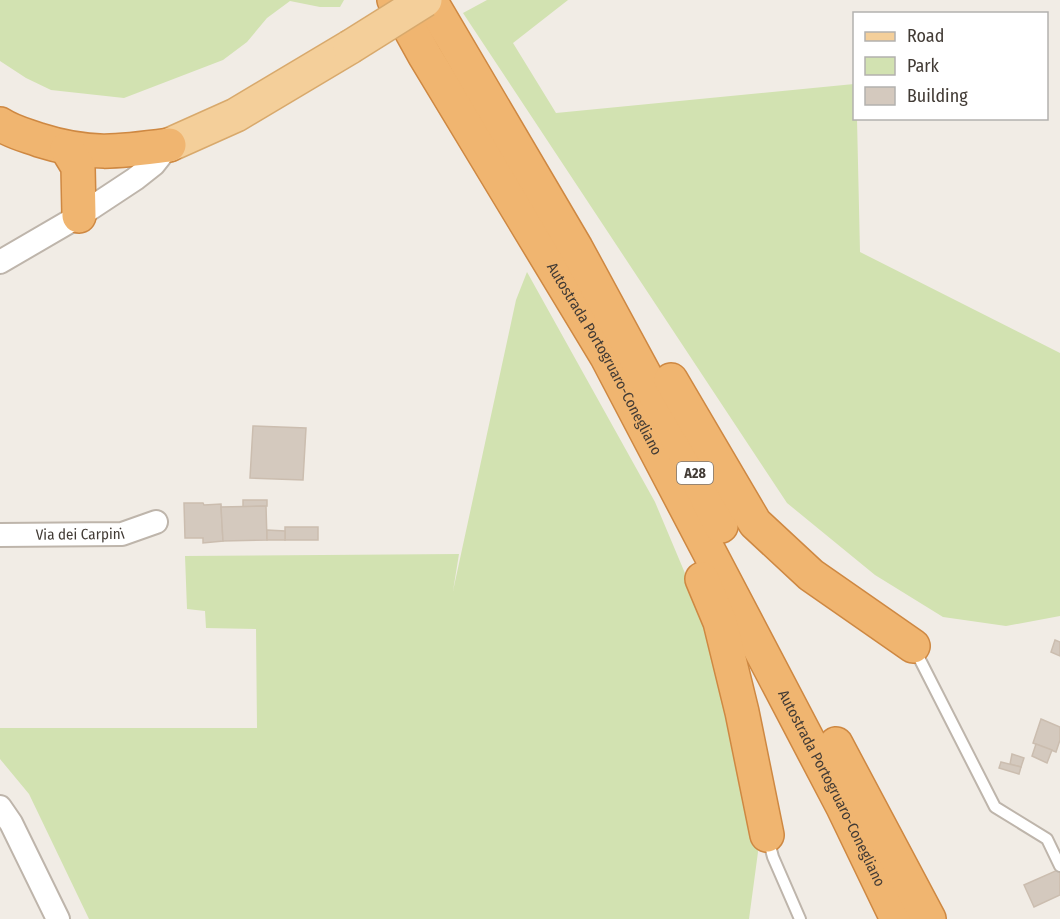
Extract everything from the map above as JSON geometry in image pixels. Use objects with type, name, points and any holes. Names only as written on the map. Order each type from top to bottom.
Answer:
[{"type":"highway","points":[[386,0],[425,56]]},
{"type":"highway","name":"Autostrada Portogruaro-Conegliano","points":[[394,0],[425,56],[607,357],[838,796],[897,919]]},
{"type":"highway","name":"Autostrada Portogruaro-Conegliano","points":[[431,0],[576,248],[660,403],[717,518],[929,919]]},
{"type":"highway","points":[[0,124],[10,130],[67,149],[118,152],[169,145]]},
{"type":"highway","points":[[67,149],[78,167],[79,216]]},
{"type":"highway","points":[[576,248],[652,344],[755,523],[811,575],[913,646]]},
{"type":"highway","points":[[607,357],[639,442],[687,541],[720,622],[742,712],[767,835]]},
{"type":"main road","points":[[169,145],[236,114],[425,0]]},
{"type":"street","points":[[0,262],[79,216],[154,164],[169,145]]},
{"type":"street","name":"Via dei Carpini","points":[[0,535],[122,534],[156,522]]},
{"type":"street","points":[[0,807],[11,823],[58,919]]},
{"type":"lane","points":[[913,646],[994,807],[1047,838],[1060,866]]},
{"type":"lane","points":[[767,835],[773,857],[800,919]]},
{"type":"green space","points":[[0,0],[344,0],[340,7],[320,7],[290,1],[267,18],[247,42],[223,60],[124,98],[51,90],[26,78],[0,61]]},
{"type":"green space","points":[[487,0],[568,0],[513,43],[556,113],[853,84],[853,120],[857,120],[860,252],[1060,353],[1060,616],[1006,626],[943,617],[875,575],[787,503],[463,13]]},
{"type":"green space","points":[[527,272],[655,502],[703,616],[756,834],[758,852],[749,919],[89,919],[29,794],[0,759],[0,728],[257,728],[256,629],[206,628],[205,611],[187,609],[185,556],[459,554],[453,591],[516,300]]},
{"type":"building","points":[[253,426],[306,428],[303,480],[250,478]]},
{"type":"building","points":[[243,500],[267,500],[267,506],[243,507]]},
{"type":"building","points":[[184,503],[221,504],[223,541],[203,543],[203,538],[185,538]]},
{"type":"building","points":[[266,506],[267,540],[223,541],[221,507]]},
{"type":"building","points":[[285,527],[318,527],[318,540],[285,540]]},
{"type":"building","points":[[267,530],[285,531],[285,540],[267,540]]},
{"type":"building","points":[[1055,640],[1060,642],[1060,656],[1051,652]]},
{"type":"building","points":[[1041,719],[1060,727],[1060,740],[1056,752],[1033,743]]},
{"type":"building","points":[[1036,744],[1052,750],[1047,763],[1032,756]]},
{"type":"building","points":[[1012,754],[1024,758],[1021,767],[1010,764]]},
{"type":"building","points":[[1001,762],[1021,767],[1019,774],[999,768]]},
{"type":"building","points":[[1060,869],[1060,895],[1034,907],[1024,885]]}]
